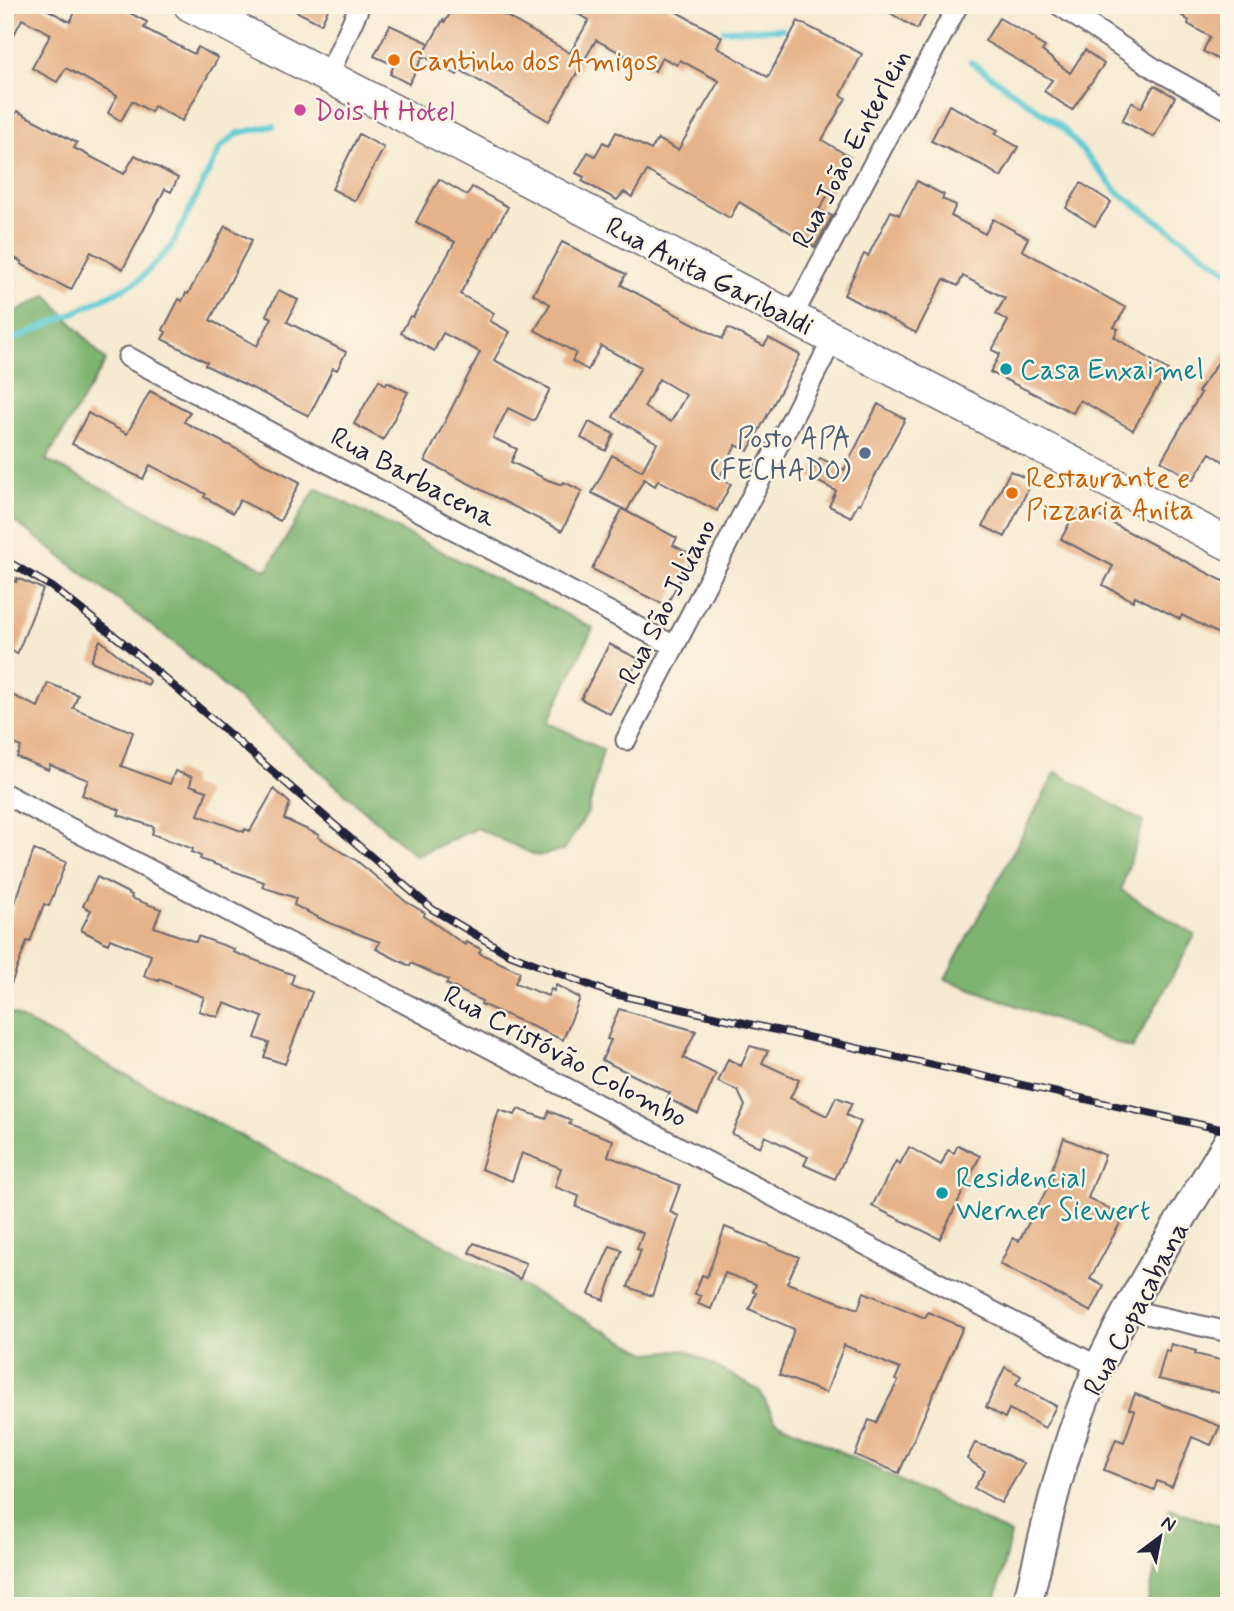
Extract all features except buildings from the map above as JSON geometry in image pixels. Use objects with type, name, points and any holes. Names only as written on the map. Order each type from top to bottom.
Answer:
[{"type":"main road","name":"Rua Anita Garibaldi","points":[[190,5],[1229,544]]},
{"type":"main road","name":"Rua Copacabana","points":[[1027,1606],[1069,1449],[1081,1410],[1099,1367],[1229,1140]]},
{"type":"street","points":[[328,76],[360,5]]},
{"type":"street","name":"Rua João Enterlein","points":[[792,317],[958,5]]},
{"type":"street","points":[[1059,5],[1155,69],[1229,110]]},
{"type":"street","name":"Rua São Juliano","points":[[626,740],[833,339]]},
{"type":"street","name":"Rua Barbacena","points":[[128,356],[674,646]]},
{"type":"street","name":"Rua Cristóvão Colombo","points":[[5,794],[1099,1367]]},
{"type":"street","points":[[1129,1311],[1229,1332]]},
{"type":"green space","points":[[47,295],[106,361],[46,460],[267,570],[316,488],[593,628],[548,722],[603,750],[588,812],[564,850],[537,856],[477,828],[416,856],[178,646],[5,514],[5,318]]},
{"type":"green space","points":[[1056,772],[1143,822],[1121,890],[1195,935],[1132,1049],[945,979]]},
{"type":"green space","points":[[5,1010],[647,1353],[686,1350],[760,1391],[775,1420],[1011,1534],[994,1606],[5,1606]]},
{"type":"green space","points":[[1169,1509],[1229,1529],[1229,1606],[1166,1606],[1148,1601]]},
{"type":"waterway","points":[[724,30],[782,29]]},
{"type":"waterway","points":[[971,62],[1062,127],[1119,193],[1229,272]]},
{"type":"waterway","points":[[5,343],[138,281],[171,247],[221,147],[238,133],[273,126]]},
{"type":"railway","points":[[5,560],[52,587],[125,644],[432,909],[507,953],[610,993],[1229,1131]]},
{"type":"place","name":"Cantinho dos Amigos","points":[[394,60]]},
{"type":"place","name":"Dois H Hotel","points":[[300,110]]},
{"type":"place","name":"Casa Enxaimel","points":[[1006,369]]},
{"type":"place","name":"Posto APA (FECHADO)","points":[[865,453]]},
{"type":"place","name":"Restaurante e Pizzaria Anita","points":[[1012,493]]},
{"type":"place","name":"Residencial Werner Siewert","points":[[942,1193]]}]
